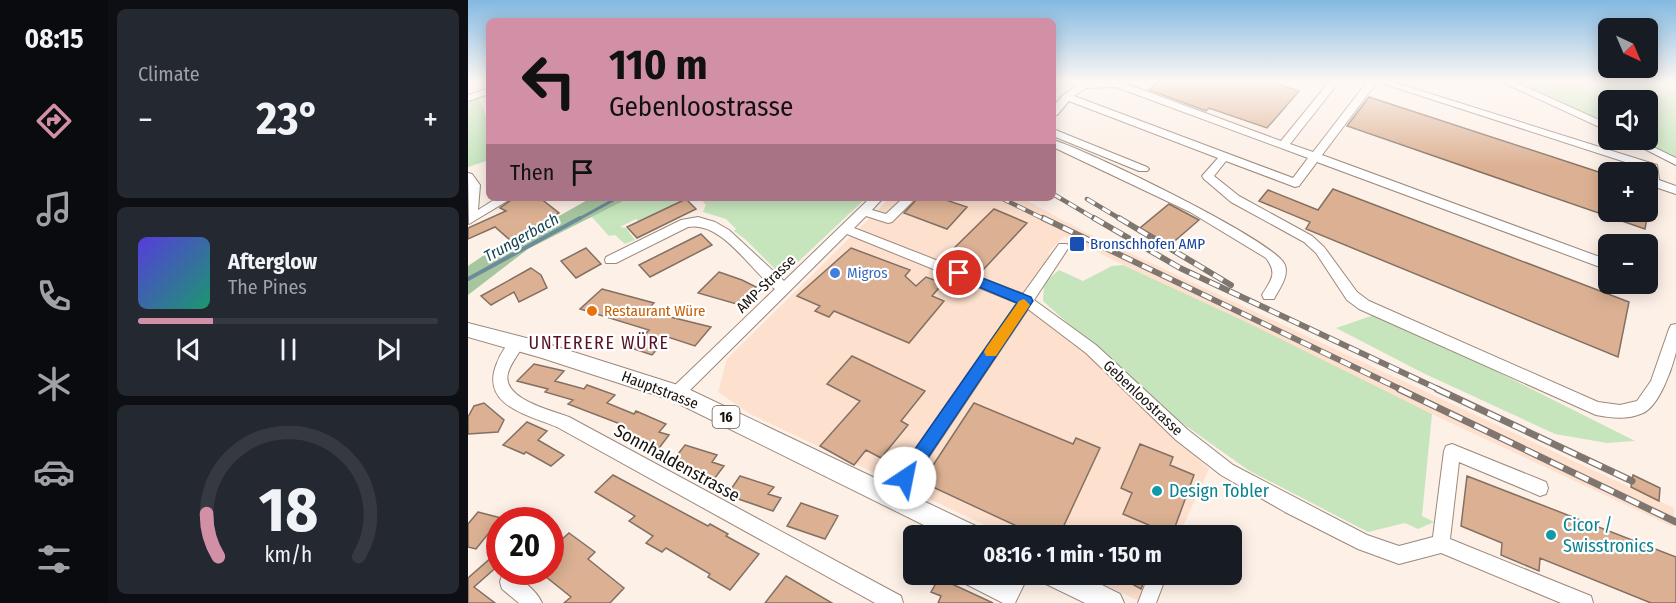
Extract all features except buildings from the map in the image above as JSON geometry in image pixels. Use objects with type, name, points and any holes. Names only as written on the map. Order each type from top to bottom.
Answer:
[{"type":"main road","name":"Hauptstrasse","points":[[468,330],[542,350],[677,393],[949,525]]},
{"type":"main road","points":[[1075,585],[1111,603]]},
{"type":"street","points":[[1099,110],[1295,183],[1350,110]]},
{"type":"street","points":[[1192,110],[1598,261]]},
{"type":"street","points":[[1284,144],[1311,110]]},
{"type":"street","points":[[1472,110],[1653,167],[1653,183],[1676,190]]},
{"type":"street","points":[[1569,110],[1598,123]]},
{"type":"street","points":[[1056,133],[1143,168]]},
{"type":"street","points":[[1056,144],[1194,209],[1270,255],[1279,266],[1279,278],[1269,296]]},
{"type":"street","points":[[1652,150],[1676,162]]},
{"type":"street","points":[[1224,157],[1208,176],[1235,199],[1308,239],[1320,250],[1352,296],[1364,305],[1596,408],[1616,412],[1640,407],[1653,394],[1676,329]]},
{"type":"street","points":[[468,177],[474,185],[470,210],[472,218],[501,201]]},
{"type":"street","name":"AMP-Strasse","points":[[677,393],[874,201]]},
{"type":"street","points":[[864,211],[888,219],[907,201]]},
{"type":"street","points":[[612,260],[685,223],[698,220],[727,233],[772,281],[785,289]]},
{"type":"street","name":"Gebenloostrasse","points":[[845,229],[1026,301],[1091,349],[1182,435],[1227,470],[1291,506],[1364,543],[1399,555],[1441,544]]},
{"type":"street","points":[[892,497],[1063,247]]},
{"type":"street","name":"Sonnhaldenstrasse","points":[[517,344],[502,364],[498,374],[500,389],[508,399],[563,422],[887,600]]},
{"type":"street","points":[[1540,488],[1452,451],[1441,544],[1584,603]]},
{"type":"street","points":[[512,585],[533,603]]},
{"type":"street","points":[[986,585],[1009,596],[1014,585]]},
{"type":"street","points":[[1147,603],[1154,585]]},
{"type":"shaded area","points":[[887,201],[1028,201],[1085,232],[1674,508],[1673,527],[1432,414],[1064,236],[1048,253],[1053,256],[1035,300],[1209,469],[1184,525],[985,525],[750,414],[718,392],[727,359]]},
{"type":"shaded area","points":[[1106,585],[1157,585],[1149,603],[1143,603]]},
{"type":"green space","points":[[468,110],[484,110],[486,116],[486,161],[468,167]]},
{"type":"green space","points":[[1574,110],[1598,110],[1598,122]]},
{"type":"green space","points":[[1658,110],[1676,110],[1676,161],[1653,150],[1658,150]]},
{"type":"green space","points":[[586,201],[623,201],[528,249],[468,295],[468,266],[493,249],[513,242]]},
{"type":"green space","points":[[623,201],[685,201],[620,227],[626,228],[635,240],[625,244],[615,235],[609,236],[591,216]]},
{"type":"green space","points":[[703,201],[863,201],[781,278],[772,273],[775,269],[734,231],[736,229],[726,219],[703,212],[706,205]]},
{"type":"green space","points":[[1123,265],[1244,321],[1432,414],[1422,516],[1434,522],[1418,529],[1405,523],[1368,532],[1248,470],[1168,413],[1043,301],[1044,283],[1059,270],[1083,281],[1112,266]]},
{"type":"green space","points":[[1380,313],[1635,441],[1607,443],[1555,434],[1423,373],[1336,328]]},
{"type":"waterway","name":"Trungerbach","points":[[577,220],[612,201]]},
{"type":"waterway","name":"Trungerbach","points":[[468,279],[580,218]]},
{"type":"railway","points":[[1056,196],[1097,220]]},
{"type":"railway","points":[[1087,199],[1122,220]]},
{"type":"railway","points":[[1007,201],[1046,220]]},
{"type":"railway","points":[[1043,218],[1402,390]]},
{"type":"railway","points":[[1094,218],[1180,268],[1440,390]]},
{"type":"railway","points":[[1119,218],[1231,285]]},
{"type":"railway","points":[[1399,389],[1676,522]]},
{"type":"railway","points":[[1437,389],[1632,481]]},
{"type":"slow traffic","points":[[991,352],[1024,305]]},
{"type":"place","name":"Bronschhofen AMP","points":[[1077,244]]},
{"type":"place","name":"Migros","points":[[835,273]]},
{"type":"place","name":"Restaurant Würe","points":[[592,311]]},
{"type":"place","name":"Design Tobler","points":[[1157,491]]},
{"type":"place","name":"Cicor / Swisstronics","points":[[1551,535]]},
{"type":"district","name":"UNTERERE WÜRE","points":[[599,343]]},
{"type":"route","points":[[905,478],[1026,301],[959,273]]}]
